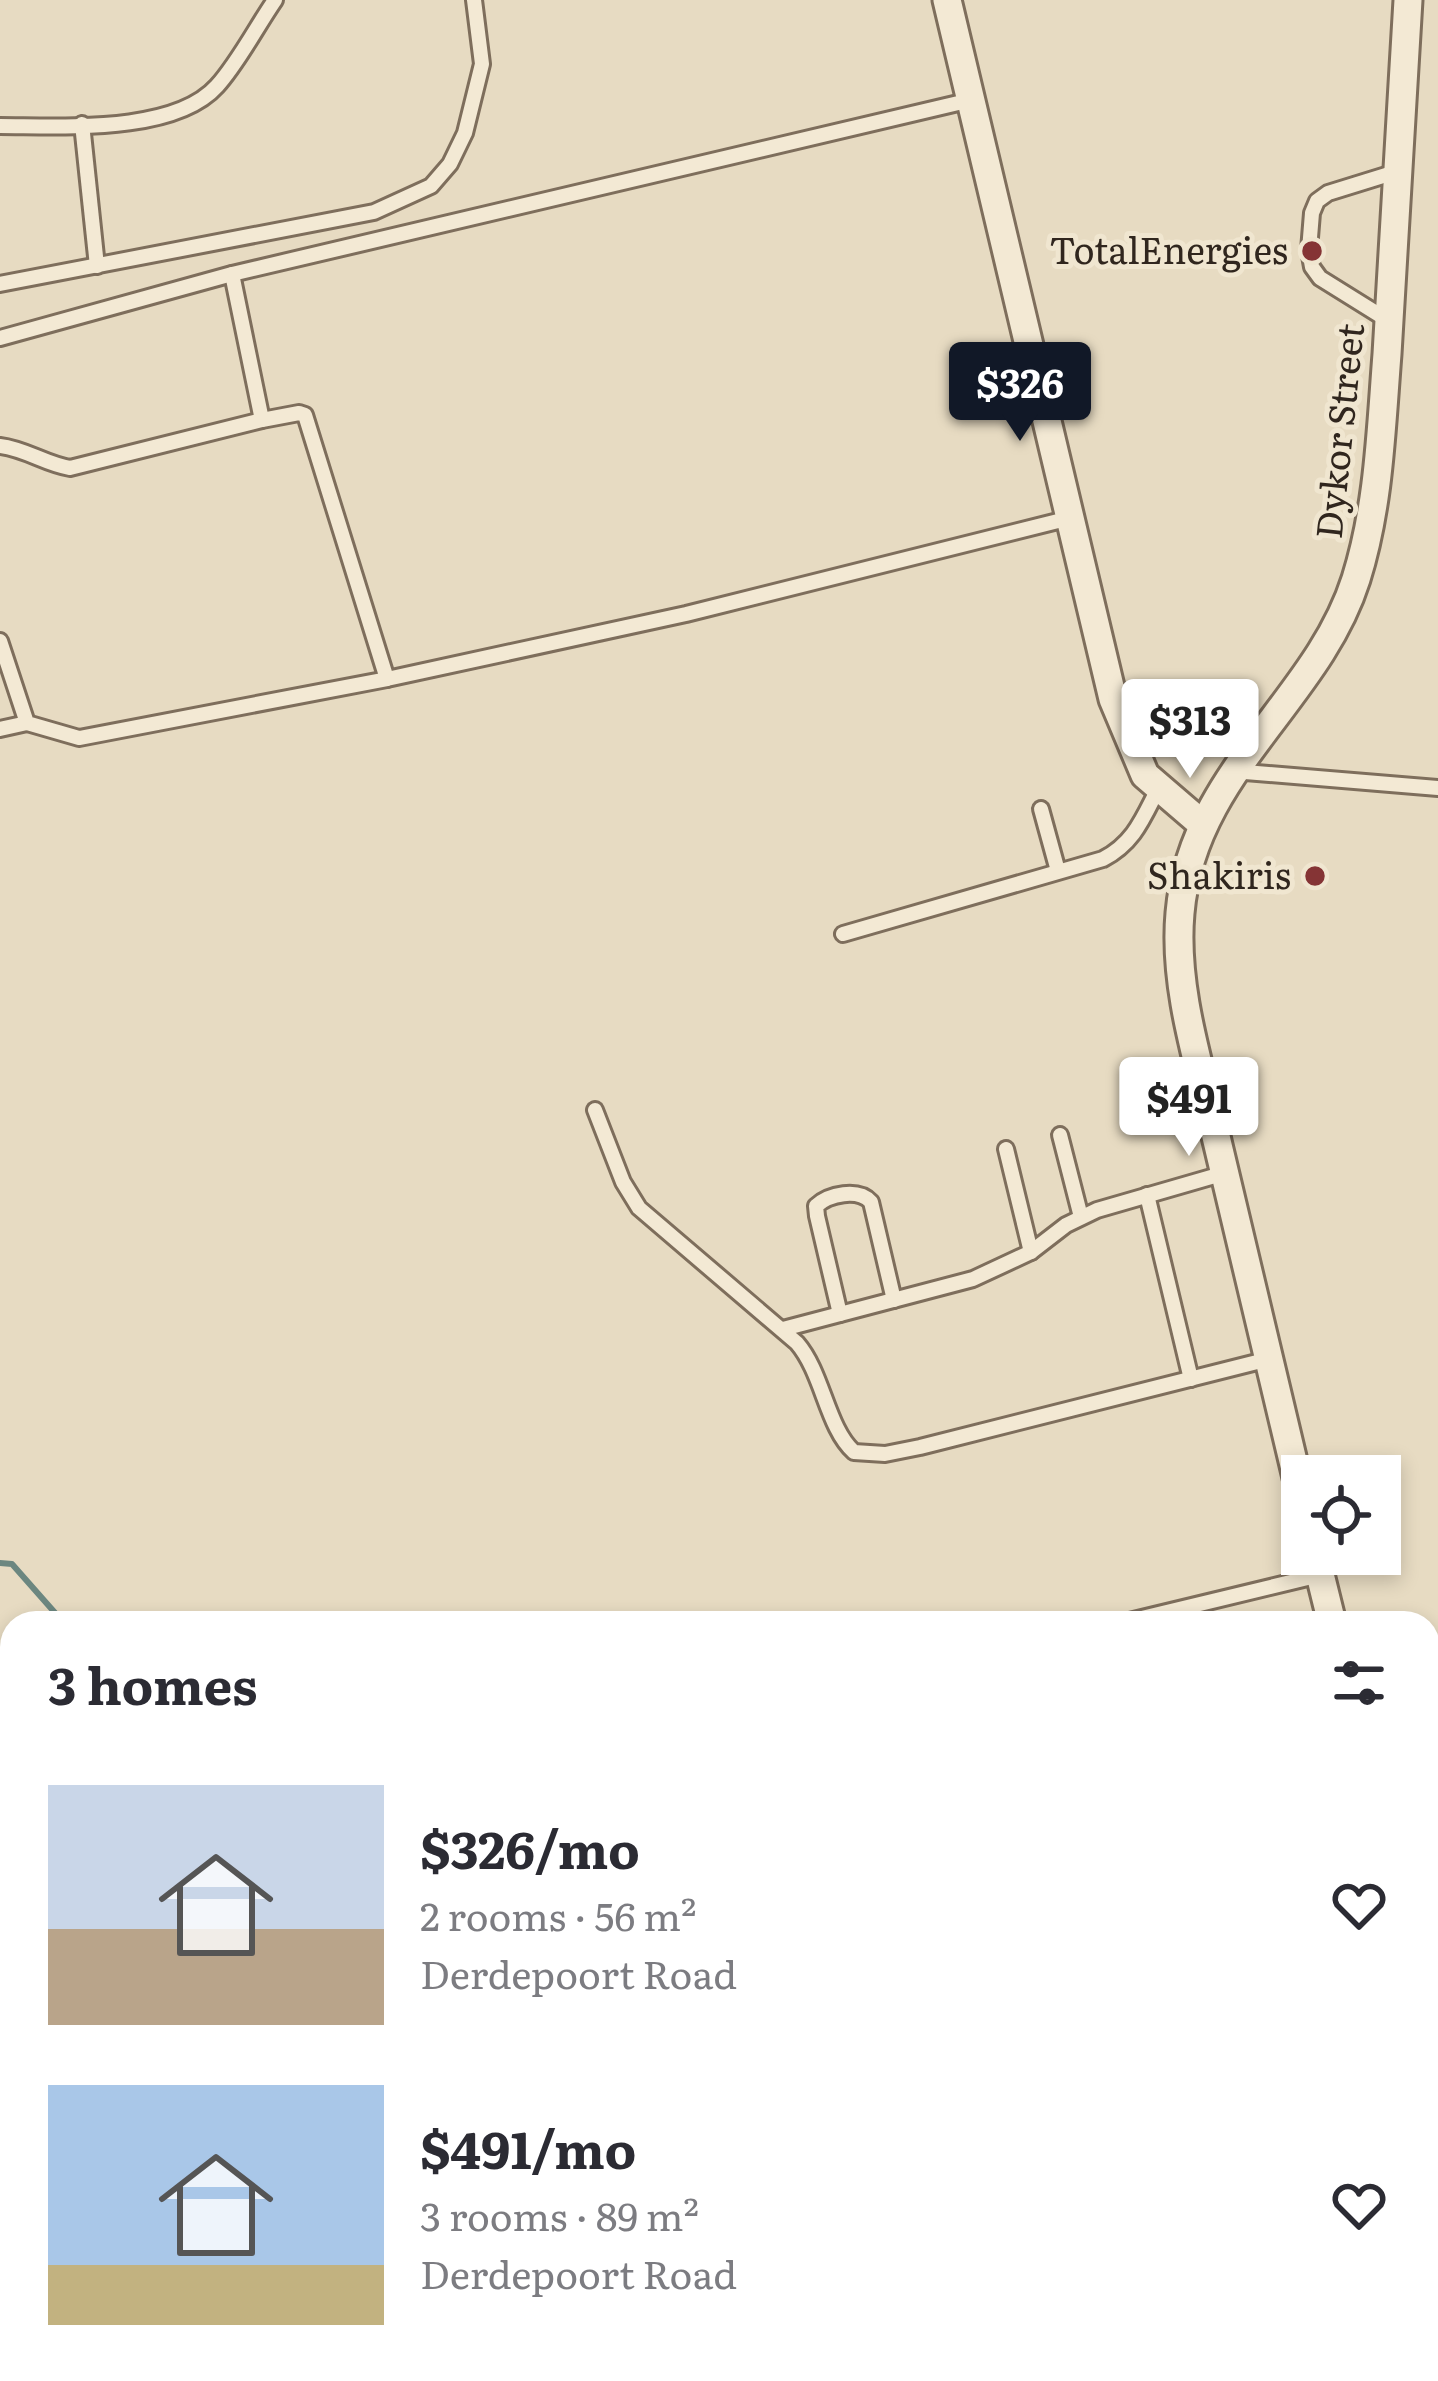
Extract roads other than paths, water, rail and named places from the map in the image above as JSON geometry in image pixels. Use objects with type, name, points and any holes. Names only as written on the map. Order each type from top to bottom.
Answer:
[{"type":"street","points":[[947,0],[1113,699],[1131,749],[1158,788],[1202,824]]},
{"type":"street","name":"Dykor Street","points":[[1292,1455],[1185,1005],[1179,915],[1186,871],[1202,824],[1233,771],[1325,643],[1355,582],[1371,521],[1389,322],[1408,0]]},
{"type":"street","points":[[1321,1575],[1329,1611]]},
{"type":"lane","points":[[0,126],[163,116],[199,102],[219,84],[275,0]]},
{"type":"lane","points":[[0,284],[374,212],[431,186],[450,164],[465,133],[482,64],[474,0]]},
{"type":"lane","points":[[0,338],[232,274],[971,100]]},
{"type":"lane","points":[[82,124],[98,266]]},
{"type":"lane","points":[[1389,322],[1320,278],[1312,267],[1310,250],[1317,201],[1328,193],[1399,171]]},
{"type":"lane","points":[[232,274],[262,420]]},
{"type":"lane","points":[[0,446],[70,468],[299,413],[310,422],[387,679]]},
{"type":"lane","points":[[0,729],[27,723],[79,738],[387,679],[686,614],[1070,518]]},
{"type":"lane","points":[[0,641],[27,723]]},
{"type":"lane","points":[[1233,771],[1438,788]]},
{"type":"lane","points":[[842,934],[1121,849],[1135,834],[1158,788]]},
{"type":"lane","points":[[1041,809],[1058,871]]},
{"type":"lane","points":[[595,1111],[638,1208],[807,1354],[848,1447],[866,1455],[920,1447],[1269,1359]]},
{"type":"lane","points":[[1060,1136],[1081,1217]]},
{"type":"lane","points":[[1006,1149],[1031,1252]]},
{"type":"lane","points":[[783,1329],[973,1279],[1031,1252],[1081,1217],[1225,1173]]},
{"type":"lane","points":[[840,1314],[816,1206],[823,1199],[852,1193],[871,1202],[894,1300]]},
{"type":"lane","points":[[1147,1196],[1191,1379]]},
{"type":"lane","points":[[1160,1611],[1281,1575]]},
{"type":"waterway","points":[[0,1563],[12,1564],[53,1611]]},
{"type":"place","name":"TotalEnergies","points":[[1312,251]]},
{"type":"place","name":"Shakiris","points":[[1315,876]]}]
